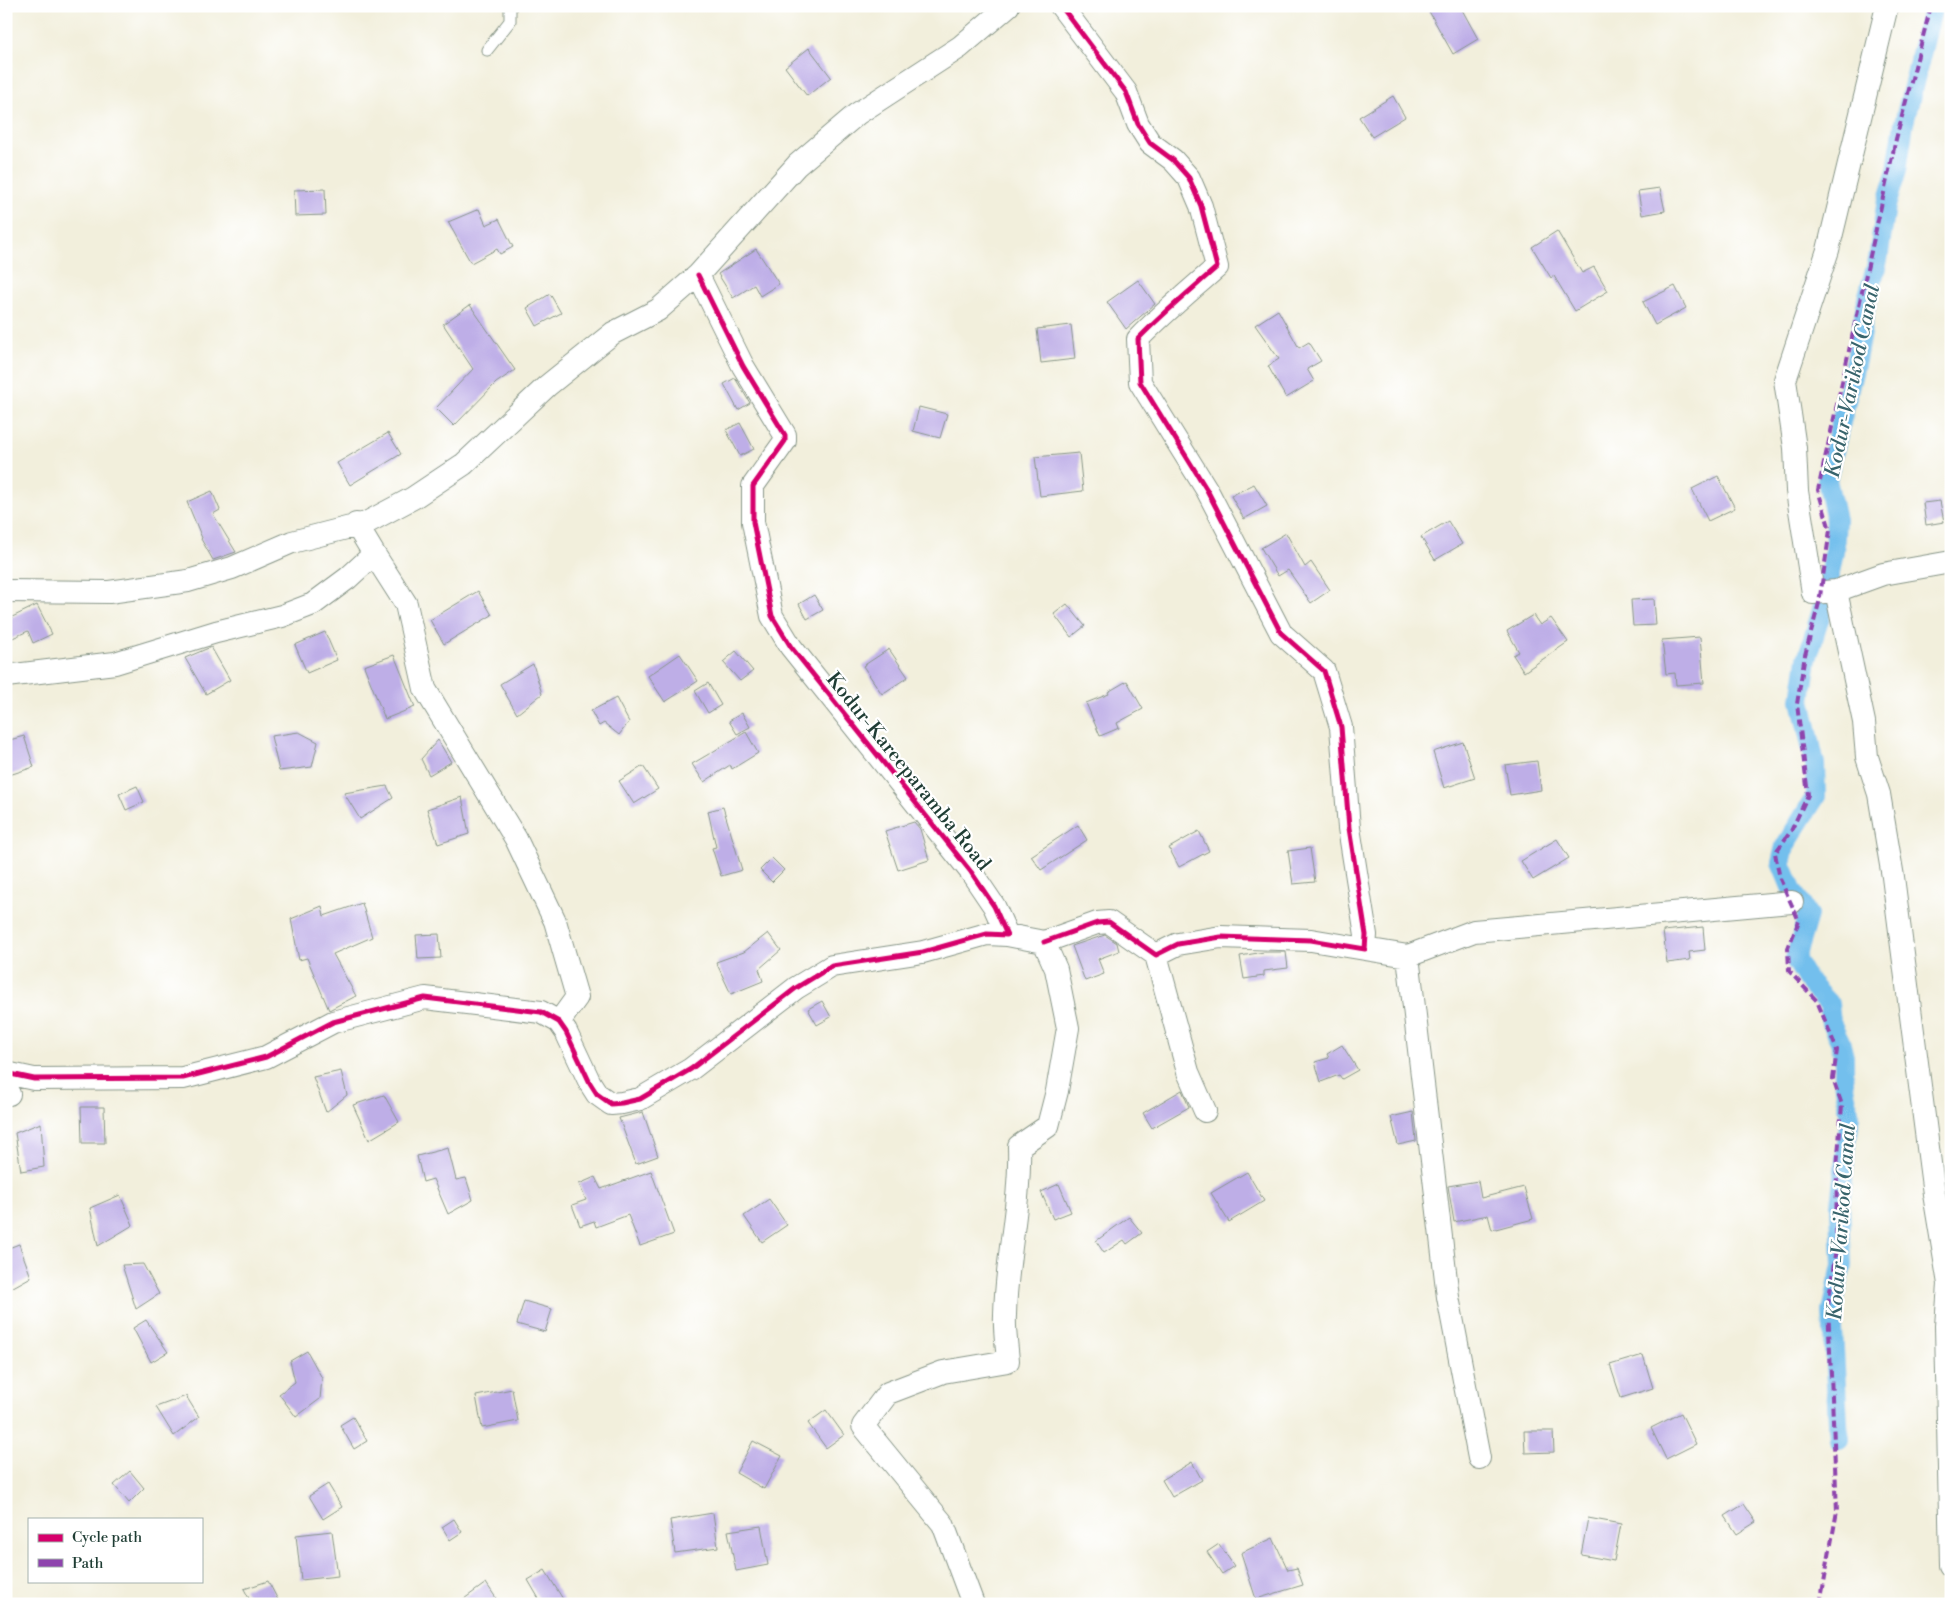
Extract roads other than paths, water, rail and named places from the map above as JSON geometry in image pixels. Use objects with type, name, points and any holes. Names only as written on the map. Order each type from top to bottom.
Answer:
[{"type":"street","points":[[6,591],[110,592],[188,581],[232,568],[292,542],[356,524],[366,523],[413,498],[464,464],[547,386],[614,333],[658,310],[698,275],[797,165],[857,114],[960,47],[1008,6]]},
{"type":"street","points":[[1061,6],[1126,92],[1138,124],[1150,143],[1173,160],[1189,178],[1201,206],[1216,267],[1165,311],[1138,339],[1140,382],[1208,490],[1256,588],[1281,633],[1324,672],[1341,727],[1349,828],[1366,934],[1365,949]]},
{"type":"street","points":[[1887,6],[1835,226],[1818,286],[1786,380],[1795,448],[1797,491],[1813,593],[1842,589],[1883,574],[1951,562]]},
{"type":"street","name":"Kodur-Kareeparamba Road","points":[[698,275],[742,366],[785,435],[785,441],[753,486],[754,522],[772,616],[791,648],[971,872],[994,906],[1007,935]]},
{"type":"street","points":[[356,524],[406,604],[425,689],[516,839],[555,921],[577,997],[559,1022]]},
{"type":"street","points":[[6,676],[115,663],[216,632],[282,616],[313,604],[348,578],[374,554]]},
{"type":"street","points":[[1842,589],[1864,722],[1867,757],[1879,794],[1893,877],[1934,1194],[1949,1284],[1946,1326],[1951,1565]]},
{"type":"street","points":[[1156,955],[1178,944],[1221,937],[1311,940],[1408,956],[1474,931],[1792,902]]},
{"type":"street","points":[[7,1087],[34,1080],[183,1078],[266,1057],[333,1022],[425,998],[541,1012],[559,1022],[566,1032],[597,1094],[611,1104],[622,1103],[640,1099],[691,1069],[796,988],[832,966],[923,952],[987,934],[1007,935],[1044,942],[1097,923],[1109,922],[1156,955],[1188,1072],[1205,1111]]},
{"type":"street","points":[[973,1604],[942,1524],[863,1426],[888,1393],[943,1372],[1008,1361],[1005,1316],[1012,1230],[1020,1179],[1019,1146],[1048,1126],[1057,1091],[1068,1028],[1056,969],[1044,942]]},
{"type":"street","points":[[1408,956],[1448,1297],[1479,1458]]},
{"type":"lane","points":[[487,50],[510,21],[510,6]]},
{"type":"waterway","name":"Kodur-Varikod Canal","points":[[1839,1440],[1832,1312],[1842,1265],[1840,1205],[1850,1116],[1844,1087],[1844,1057],[1840,1041],[1831,1023],[1829,1004],[1810,984],[1795,959],[1808,915],[1793,892],[1781,863],[1785,846],[1816,796],[1815,764],[1801,700],[1807,659],[1824,603],[1834,552],[1836,520],[1827,480],[1856,360],[1867,299],[1878,260],[1886,206],[1897,170],[1904,123],[1933,6]]}]
